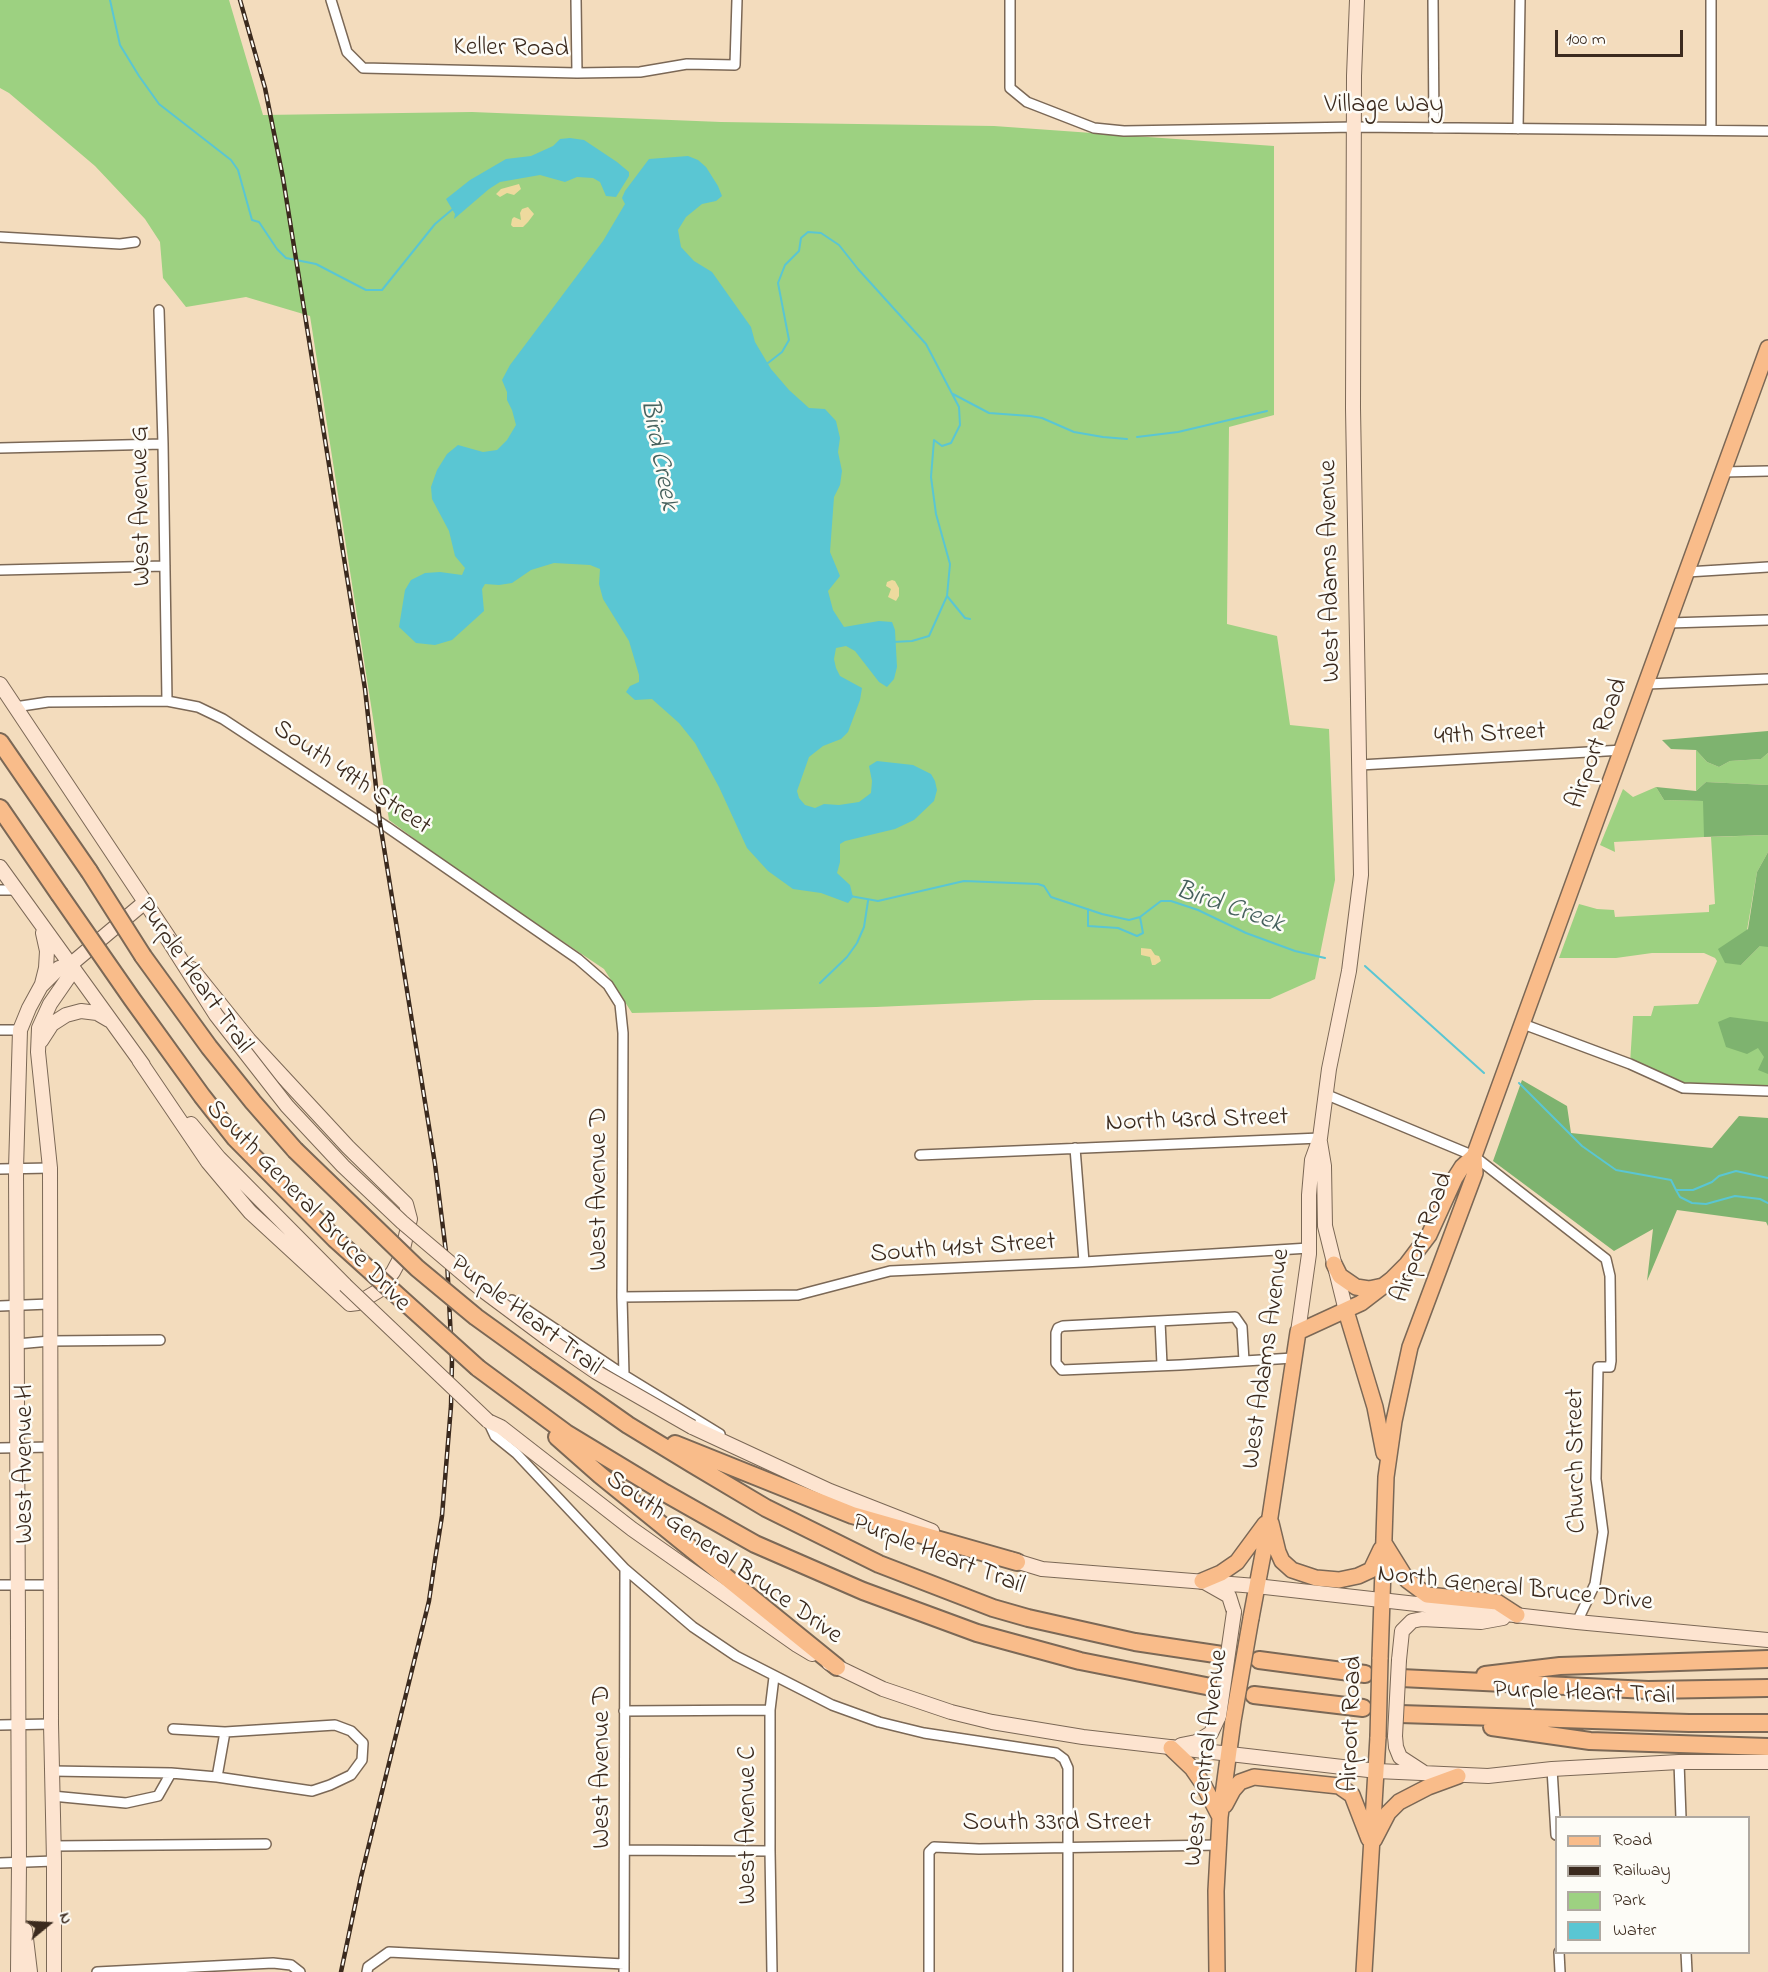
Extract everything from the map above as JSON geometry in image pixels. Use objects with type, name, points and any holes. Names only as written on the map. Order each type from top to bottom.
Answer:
[{"type":"highway","name":"Purple Heart Trail","points":[[0,742],[89,871],[143,956],[209,1047],[253,1102],[295,1150],[417,1268],[476,1317],[628,1425],[766,1508],[879,1564],[993,1608],[1028,1618],[1135,1642],[1222,1655]]},
{"type":"highway","points":[[0,808],[139,1009],[235,1138],[328,1232],[478,1368],[600,1475],[837,1667]]},
{"type":"highway","points":[[478,1368],[566,1433],[664,1493],[755,1544],[863,1591],[977,1632],[1058,1655],[1216,1688]]},
{"type":"highway","points":[[628,1425],[852,1515],[1017,1562]]},
{"type":"highway","points":[[1434,1681],[1560,1666],[1768,1659]]},
{"type":"highway","points":[[1259,1660],[1365,1674]]},
{"type":"highway","name":"Purple Heart Trail","points":[[1401,1678],[1648,1690],[1768,1688]]},
{"type":"highway","points":[[1254,1695],[1363,1708]]},
{"type":"highway","name":"Purple Heart Trail","points":[[1768,1723],[1689,1723],[1405,1714],[1590,1741],[1768,1747]]},
{"type":"main road","name":"West Adams Avenue","points":[[1256,1586],[1306,1284],[1312,1160],[1320,1138],[1325,1094],[1349,971],[1360,885],[1353,417],[1354,76],[1358,0]]},
{"type":"main road","name":"Airport Road","points":[[1364,1972],[1377,1771],[1386,1477],[1394,1421],[1410,1347],[1475,1173],[1474,1156],[1766,356]]},
{"type":"main road","points":[[0,684],[145,902],[216,1015],[287,1106],[402,1222],[481,1289],[548,1339],[596,1372],[692,1427],[830,1491],[1017,1562],[1042,1569],[1256,1586]]},
{"type":"main road","name":"South General Bruce Drive","points":[[0,867],[139,1060],[219,1158],[345,1285],[488,1421],[501,1427],[632,1529],[796,1645],[883,1689],[951,1712],[992,1722],[1083,1737],[1377,1771]]},
{"type":"main road","name":"West Avenue H","points":[[18,1972],[16,1169],[20,1030],[41,986],[59,968],[70,965],[145,902]]},
{"type":"main road","points":[[28,908],[44,934],[47,951],[46,968],[41,986]]},
{"type":"main road","points":[[139,1060],[208,1162],[250,1212],[350,1304],[358,1303],[378,1291],[401,1257],[410,1219],[406,1204],[348,1147],[249,1040],[167,938]]},
{"type":"main road","name":"West Avenue H","points":[[54,1972],[50,1168],[38,1052],[39,1028],[50,1004],[68,978],[70,965]]},
{"type":"main road","points":[[38,1052],[43,1037],[52,1024],[66,1015],[81,1011],[97,1013],[110,1020]]},
{"type":"main road","name":"West Adams Avenue","points":[[1320,1138],[1324,1166],[1325,1226],[1346,1311]]},
{"type":"main road","name":"Airport Road","points":[[1298,1332],[1361,1303],[1407,1264],[1429,1234],[1455,1178],[1462,1167],[1474,1156]]},
{"type":"main road","points":[[1334,1264],[1340,1276],[1356,1287],[1374,1289],[1385,1285]]},
{"type":"main road","name":"Airport Road","points":[[1346,1311],[1375,1407],[1386,1477]]},
{"type":"main road","points":[[1269,1517],[1282,1561],[1292,1570],[1316,1578],[1339,1580],[1358,1576],[1371,1570],[1384,1543]]},
{"type":"main road","points":[[1202,1581],[1221,1573],[1237,1562],[1269,1517]]},
{"type":"main road","points":[[1384,1543],[1407,1580],[1427,1595],[1497,1602],[1517,1616]]},
{"type":"main road","points":[[1171,1748],[1196,1742],[1211,1733],[1226,1719],[1234,1612],[1228,1596],[1202,1581]]},
{"type":"main road","name":"North General Bruce Drive","points":[[1256,1586],[1517,1616],[1768,1640]]},
{"type":"main road","name":"West Central Avenue","points":[[1217,1972],[1216,1891],[1220,1817],[1230,1755],[1226,1719],[1251,1618],[1256,1586]]},
{"type":"main road","points":[[1424,1773],[1400,1757],[1396,1747],[1402,1631],[1412,1620],[1422,1618],[1481,1622],[1517,1616]]},
{"type":"main road","points":[[1171,1748],[1192,1768],[1220,1817]]},
{"type":"main road","points":[[1377,1771],[1488,1776],[1552,1769],[1678,1762],[1768,1762]]},
{"type":"main road","points":[[1371,1845],[1388,1813],[1399,1802],[1428,1787],[1458,1776]]},
{"type":"main road","points":[[1220,1817],[1233,1790],[1240,1782],[1254,1777],[1338,1786],[1352,1795],[1371,1845]]},
{"type":"main road","points":[[18,1921],[26,1932],[30,1972]]},
{"type":"street","name":"Keller Road","points":[[331,0],[347,52],[363,68],[577,72],[640,72],[687,64],[735,65],[737,0]]},
{"type":"street","points":[[576,0],[577,72]]},
{"type":"street","name":"Village Way","points":[[1010,0],[1010,88],[1027,102],[1094,128],[1124,131],[1355,127],[1768,130]]},
{"type":"street","points":[[1433,0],[1434,128]]},
{"type":"street","points":[[1518,129],[1520,0]]},
{"type":"street","points":[[1711,0],[1711,130]]},
{"type":"street","points":[[0,237],[120,244],[135,242]]},
{"type":"street","name":"West Avenue G","points":[[159,310],[167,700]]},
{"type":"street","points":[[0,448],[163,444]]},
{"type":"street","points":[[1722,472],[1768,471]]},
{"type":"street","points":[[0,570],[165,566]]},
{"type":"street","points":[[1687,572],[1768,567]]},
{"type":"street","points":[[1670,623],[1768,620]]},
{"type":"street","points":[[1647,684],[1768,679]]},
{"type":"street","name":"South 49th Street","points":[[15,707],[48,702],[167,700],[198,707],[224,719],[578,959],[608,985],[620,1004]]},
{"type":"street","name":"49th Street","points":[[1360,765],[1623,750]]},
{"type":"street","points":[[0,890],[16,890]]},
{"type":"street","name":"West Avenue D","points":[[620,1004],[623,1033],[624,1375]]},
{"type":"street","points":[[1523,1024],[1630,1064],[1683,1088],[1768,1091]]},
{"type":"street","points":[[0,1030],[20,1030]]},
{"type":"street","points":[[1325,1094],[1474,1156]]},
{"type":"street","name":"North 43rd Street","points":[[920,1155],[1320,1138]]},
{"type":"street","points":[[1075,1148],[1083,1262]]},
{"type":"street","name":"Church Street","points":[[1474,1156],[1606,1258],[1610,1276],[1611,1361],[1610,1367],[1598,1367],[1596,1479],[1604,1532],[1595,1584],[1577,1622]]},
{"type":"street","points":[[0,1169],[50,1168]]},
{"type":"street","name":"South 41st Street","points":[[622,1298],[798,1295],[890,1271],[1309,1248]]},
{"type":"street","points":[[512,1300],[624,1375],[766,1462]]},
{"type":"street","points":[[0,1306],[49,1304]]},
{"type":"street","points":[[1244,1361],[1242,1327],[1235,1317],[1064,1326],[1058,1328],[1056,1333],[1056,1363],[1062,1370],[1244,1361],[1293,1358]]},
{"type":"street","points":[[1160,1321],[1162,1365]]},
{"type":"street","points":[[17,1344],[50,1341],[160,1340]]},
{"type":"street","name":"South General Bruce Drive","points":[[488,1421],[495,1436],[516,1453],[625,1569],[693,1627],[736,1656],[832,1705],[879,1722],[924,1732],[1056,1753],[1064,1759],[1068,1768],[1067,1848]]},
{"type":"street","points":[[0,1448],[51,1447]]},
{"type":"street","name":"West Avenue D","points":[[624,1968],[625,1569]]},
{"type":"street","points":[[0,1585],[52,1585]]},
{"type":"street","name":"West Avenue C","points":[[772,1972],[770,1710],[774,1677]]},
{"type":"street","points":[[624,1711],[770,1710]]},
{"type":"street","points":[[0,1725],[51,1724]]},
{"type":"street","points":[[52,1771],[171,1773],[217,1777],[312,1791],[351,1775],[362,1760],[363,1743],[351,1731],[335,1725],[225,1732],[173,1729]]},
{"type":"street","points":[[217,1777],[225,1732]]},
{"type":"street","points":[[1678,1762],[1681,1816]]},
{"type":"street","points":[[1552,1769],[1556,1816]]},
{"type":"street","points":[[52,1796],[126,1803],[158,1796],[171,1773]]},
{"type":"street","points":[[54,1846],[266,1844]]},
{"type":"street","name":"South 33rd Street","points":[[929,1972],[928,1852],[934,1847],[979,1849],[1220,1845]]},
{"type":"street","points":[[1067,1848],[1068,1972]]},
{"type":"street","points":[[625,1850],[770,1851]]},
{"type":"street","points":[[0,1863],[54,1862]]},
{"type":"street","points":[[367,1972],[368,1967],[389,1952],[624,1968]]},
{"type":"street","points":[[1559,1954],[1560,1972]]},
{"type":"street","points":[[1686,1954],[1687,1972]]},
{"type":"street","points":[[97,1972],[273,1963],[291,1965],[300,1972]]},
{"type":"green space","points":[[0,0],[229,0],[263,115],[472,112],[721,122],[994,126],[1274,146],[1274,415],[1229,427],[1227,624],[1277,636],[1290,725],[1329,729],[1335,880],[1315,979],[1270,999],[1035,1000],[876,1007],[632,1013],[604,969],[458,871],[389,820],[310,316],[246,297],[186,307],[163,278],[160,242],[145,219],[95,166],[9,93],[0,88]]},
{"type":"green space","points":[[1768,731],[1768,753],[1761,759],[1730,761],[1719,767],[1707,762],[1696,750],[1671,749],[1662,740]]},
{"type":"green space","points":[[1696,750],[1707,762],[1719,767],[1730,761],[1761,759],[1768,753],[1768,785],[1706,782],[1696,791]]},
{"type":"green space","points":[[1706,782],[1768,785],[1768,835],[1704,837],[1703,801],[1664,800],[1656,787],[1696,791]]},
{"type":"green space","points":[[1656,787],[1664,800],[1704,801],[1704,837],[1614,842],[1615,852],[1600,845],[1623,789],[1633,797]]},
{"type":"green space","points":[[1768,835],[1768,852],[1757,872],[1741,965],[1760,946],[1768,904],[1768,1091],[1683,1088],[1630,1064],[1633,1016],[1651,1016],[1654,1006],[1698,1004],[1717,961],[1704,953],[1652,953],[1616,958],[1559,958],[1579,904],[1597,909],[1614,910],[1615,917],[1709,912],[1709,905],[1715,904],[1711,837]]},
{"type":"green space","points":[[1768,852],[1768,947],[1760,946],[1741,965],[1725,963],[1718,949],[1748,929],[1757,872]]},
{"type":"green space","points":[[1730,1017],[1768,1022],[1768,1074],[1758,1070],[1764,1057],[1758,1048],[1747,1054],[1726,1047],[1718,1022]]},
{"type":"green space","points":[[1522,1080],[1567,1106],[1571,1133],[1712,1148],[1739,1116],[1768,1118],[1768,1226],[1766,1222],[1677,1210],[1647,1281],[1653,1229],[1614,1251],[1493,1161]]},
{"type":"sand","points":[[519,184],[521,189],[514,195],[507,193],[500,197],[496,194],[501,189]]},
{"type":"sand","points":[[528,207],[534,214],[528,222],[523,227],[513,227],[512,219],[514,217],[521,220],[522,209]]},
{"type":"sand","points":[[892,580],[899,588],[896,601],[888,597],[891,589],[886,586],[887,582]]},
{"type":"sand","points":[[1141,948],[1151,949],[1161,961],[1152,965],[1150,957],[1141,955]]},
{"type":"water","points":[[560,139],[584,140],[629,172],[629,176],[616,197],[606,196],[600,182],[593,178],[577,177],[565,182],[540,175],[500,182],[454,219],[455,214],[446,199],[470,180],[506,159],[531,156],[553,146]]},
{"type":"water","points":[[688,156],[698,160],[706,167],[722,196],[716,201],[702,204],[686,217],[678,230],[681,247],[694,261],[712,272],[751,327],[755,342],[771,369],[789,390],[809,408],[825,409],[836,421],[840,438],[838,452],[842,471],[840,485],[834,497],[830,552],[840,576],[828,591],[833,610],[844,627],[879,621],[892,622],[895,630],[897,667],[894,679],[887,687],[879,682],[855,651],[846,646],[836,648],[834,659],[836,668],[840,676],[862,688],[860,700],[848,732],[841,739],[823,746],[809,757],[797,791],[799,798],[805,805],[815,808],[824,804],[839,805],[859,802],[871,793],[872,781],[869,766],[877,761],[913,765],[931,774],[937,790],[934,801],[914,820],[895,829],[840,844],[840,862],[837,873],[850,885],[853,897],[848,903],[821,893],[793,889],[768,871],[747,848],[719,787],[695,743],[679,723],[652,699],[635,700],[626,692],[630,686],[639,682],[639,675],[629,641],[603,599],[599,584],[600,569],[590,565],[554,563],[531,570],[512,583],[485,584],[482,589],[484,611],[452,640],[435,645],[416,643],[399,627],[405,590],[411,580],[425,573],[440,572],[462,575],[465,568],[455,556],[449,531],[432,499],[431,487],[437,470],[447,454],[458,445],[483,452],[497,450],[507,440],[516,425],[502,380],[510,365],[603,241],[625,204],[622,198],[625,191],[649,159]]},
{"type":"waterway","name":"Bird Creek","points":[[110,0],[120,45],[139,76],[159,104],[231,160],[238,170],[252,220],[259,222],[277,249],[286,258],[316,264],[366,290],[382,290],[435,224],[454,208]]},
{"type":"waterway","points":[[768,363],[782,352],[789,340],[778,283],[785,265],[799,251],[801,238],[808,232],[821,233],[839,245],[926,344],[959,407],[960,425],[951,443],[942,446],[934,440],[931,477],[936,514],[950,564],[947,596],[929,636],[912,641],[893,642]]},
{"type":"waterway","points":[[953,394],[989,413],[1042,418],[1074,432],[1127,439]]},
{"type":"waterway","points":[[1137,437],[1178,432],[1267,411]]},
{"type":"waterway","points":[[947,596],[965,618],[970,619]]},
{"type":"waterway","name":"Bird Creek","points":[[850,896],[878,901],[964,881],[1038,884],[1044,886],[1051,897],[1102,914],[1129,920],[1140,917],[1161,901],[1171,901],[1198,910],[1246,933],[1295,951],[1325,958]]},
{"type":"waterway","points":[[820,983],[847,957],[857,943],[864,927],[868,901]]},
{"type":"waterway","points":[[1088,909],[1088,926],[1118,928],[1137,936],[1143,933],[1140,917]]},
{"type":"waterway","name":"Bird Creek","points":[[1365,966],[1484,1073]]},
{"type":"waterway","name":"Bird Creek","points":[[1519,1083],[1582,1146],[1616,1170],[1671,1180],[1676,1190],[1693,1190],[1712,1182],[1719,1176],[1736,1171],[1768,1178]]},
{"type":"waterway","points":[[1676,1190],[1680,1197],[1692,1203],[1706,1204],[1735,1196],[1760,1199],[1768,1203]]},
{"type":"railway","points":[[240,0],[265,88],[283,178],[365,689],[380,823],[435,1164],[447,1260],[452,1360],[451,1406],[442,1516],[429,1601],[361,1877],[341,1972]]}]
